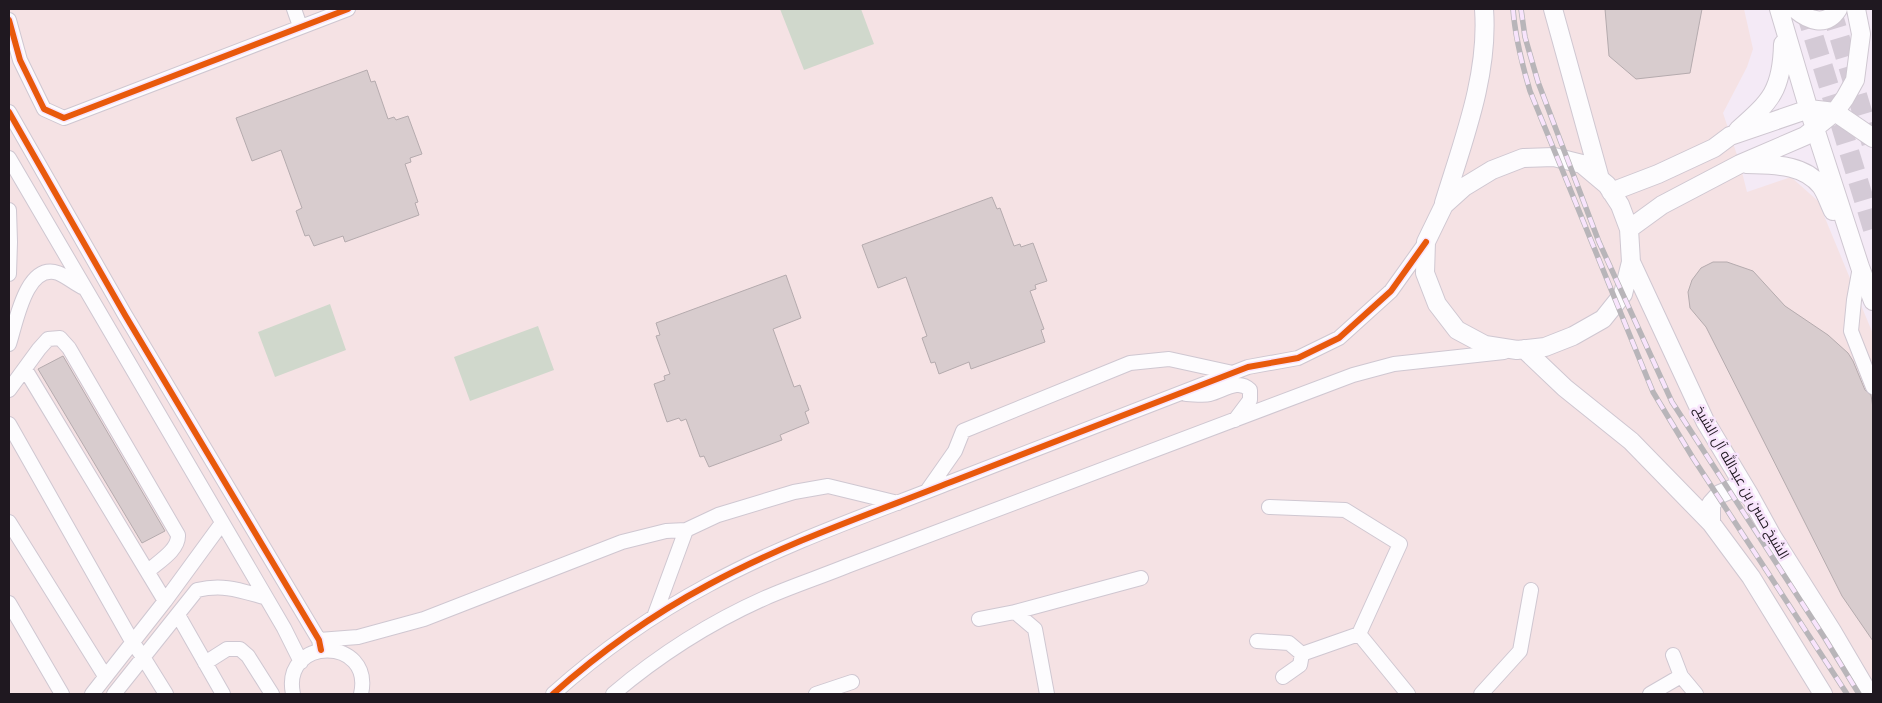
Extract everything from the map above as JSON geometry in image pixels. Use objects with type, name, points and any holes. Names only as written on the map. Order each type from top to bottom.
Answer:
[{"type":"main road","name":"الشيخ حسن بن عبدالله آل الشيخ","points":[[1444,205],[1464,186],[1492,170],[1522,158],[1554,157],[1582,164],[1606,185],[1620,205],[1629,229],[1631,262],[1623,294],[1603,319],[1572,336],[1545,347],[1521,350],[1486,345],[1457,330],[1437,304],[1425,273],[1426,242],[1444,205],[1476,90],[1483,50],[1484,9]]},
{"type":"main road","name":"الشيخ حسن بن عبدالله آل الشيخ","points":[[1553,9],[1606,185]]},
{"type":"main road","points":[[1786,13],[1810,20],[1824,20],[1838,9]]},
{"type":"main road","points":[[1629,229],[1662,205],[1740,164],[1806,136],[1835,112],[1855,80],[1862,34],[1856,9]]},
{"type":"main road","points":[[1862,9],[1873,41]]},
{"type":"main road","points":[[1606,185],[1658,174],[1714,148],[1761,110],[1776,90],[1783,67],[1786,13]]},
{"type":"main road","points":[[1786,13],[1793,60],[1860,267],[1873,301]]},
{"type":"main road","points":[[1730,136],[1809,109],[1835,112],[1873,138]]},
{"type":"main road","points":[[1740,164],[1782,165],[1808,174],[1821,187],[1860,267]]},
{"type":"main road","name":"الشيخ حسن بن عبدالله آل الشيخ","points":[[1631,262],[1705,421],[1772,536],[1869,694]]},
{"type":"main road","points":[[1521,350],[1631,441],[1711,523],[1751,577],[1823,694]]},
{"type":"main road","points":[[1711,523],[1711,504],[1720,494],[1734,488],[1750,496]]},
{"type":"street","points":[[294,9],[300,26]]},
{"type":"street","points":[[9,20],[20,60],[44,109],[64,118],[348,9]]},
{"type":"street","points":[[9,112],[125,315],[320,645],[338,651],[354,662],[361,678],[361,694]]},
{"type":"street","points":[[9,158],[264,597],[284,628],[301,662]]},
{"type":"street","points":[[9,210],[9,274]]},
{"type":"street","points":[[553,694],[577,672],[654,617],[707,585],[742,567],[898,502],[1248,367],[1298,358],[1339,338],[1391,291],[1426,242]]},
{"type":"street","points":[[1860,267],[1851,331],[1873,387]]},
{"type":"street","points":[[9,344],[27,291],[32,280],[41,273],[58,272],[84,288]]},
{"type":"street","points":[[9,390],[48,339],[60,338],[69,348],[178,536],[177,544],[148,571]]},
{"type":"street","points":[[613,694],[682,643],[730,615],[766,598],[1323,386],[1379,367],[1419,360],[1446,359],[1521,350]]},
{"type":"street","points":[[927,491],[955,451],[963,431],[1130,363],[1169,359],[1233,373]]},
{"type":"street","points":[[24,369],[165,601]]},
{"type":"street","points":[[1178,394],[1209,394],[1236,385],[1246,386],[1250,390],[1250,400],[1234,420]]},
{"type":"street","points":[[9,424],[133,643],[144,657],[166,694]]},
{"type":"street","points":[[294,694],[293,679],[296,669],[320,645],[424,619],[622,542],[666,531],[686,530],[718,515],[794,492],[828,486],[898,502]]},
{"type":"street","points":[[1269,507],[1346,510],[1400,544],[1359,634],[1302,654]]},
{"type":"street","points":[[9,522],[106,676]]},
{"type":"street","points":[[92,694],[165,601],[222,523]]},
{"type":"street","points":[[654,617],[686,530]]},
{"type":"street","points":[[979,619],[1015,612],[1141,578]]},
{"type":"street","points":[[115,694],[197,590],[213,586],[226,587],[264,597]]},
{"type":"street","points":[[1481,694],[1520,651],[1531,590]]},
{"type":"street","points":[[9,603],[62,694]]},
{"type":"street","points":[[1015,612],[1035,628],[1047,694]]},
{"type":"street","points":[[178,615],[223,694]]},
{"type":"street","points":[[1359,634],[1408,694]]},
{"type":"street","points":[[1257,640],[1290,643],[1302,654]]},
{"type":"street","points":[[205,663],[227,649],[240,649],[248,656],[272,694]]},
{"type":"street","points":[[1283,677],[1300,665],[1302,654]]},
{"type":"street","points":[[1673,655],[1681,676],[1696,694]]},
{"type":"street","points":[[1650,694],[1681,676]]},
{"type":"street","points":[[816,694],[852,682]]},
{"type":"shaded area","points":[[9,9],[1744,9],[1753,49],[1747,67],[1723,113],[1747,192],[1791,177],[1818,201],[1873,334],[1873,694],[9,694]]},
{"type":"shaded area","points":[[780,9],[861,9],[874,44],[804,70]]},
{"type":"shaded area","points":[[330,304],[346,350],[275,377],[258,332]]},
{"type":"shaded area","points":[[538,326],[554,370],[470,401],[454,357]]},
{"type":"building","points":[[1605,9],[1702,9],[1690,73],[1636,79],[1609,56]]},
{"type":"building","points":[[367,70],[371,82],[375,81],[388,119],[394,117],[396,120],[408,116],[422,154],[410,158],[411,162],[405,164],[418,202],[415,203],[419,215],[345,242],[343,236],[314,246],[309,235],[305,236],[296,211],[302,208],[281,150],[252,161],[236,118]]},
{"type":"building","points":[[992,197],[997,209],[1000,208],[1014,246],[1020,244],[1021,247],[1033,243],[1047,281],[1035,285],[1036,289],[1030,291],[1044,329],[1041,330],[1045,342],[971,369],[969,362],[939,374],[935,362],[931,363],[922,338],[927,336],[906,277],[878,288],[862,245]]},
{"type":"building","points":[[1713,262],[1727,262],[1753,271],[1785,306],[1828,335],[1848,353],[1865,390],[1871,395],[1873,408],[1873,641],[1842,596],[1706,327],[1690,308],[1688,292],[1692,280],[1701,268]]},
{"type":"building","points":[[786,275],[801,318],[773,329],[794,387],[800,385],[809,410],[805,412],[809,423],[780,435],[782,440],[709,467],[704,456],[700,457],[686,419],[681,421],[679,418],[667,422],[654,384],[665,380],[664,376],[670,374],[656,336],[660,335],[656,323]]},
{"type":"building","points":[[63,356],[165,531],[142,543],[38,369]]},
{"type":"tunnel","points":[[1805,9],[1873,229]]},
{"type":"tunnel","points":[[1831,9],[1873,148]]},
{"type":"railway","points":[[1513,9],[1519,50],[1530,91],[1653,392],[1693,458],[1847,694]]},
{"type":"railway","points":[[1521,9],[1525,37],[1538,82],[1599,242],[1672,402],[1859,694]]},
{"type":"cycle path","points":[[9,20],[20,60],[44,109],[64,118],[348,9]]},
{"type":"cycle path","points":[[9,112],[125,315],[319,640],[321,650]]},
{"type":"cycle path","points":[[553,694],[608,649],[687,597],[737,570],[797,542],[1248,367],[1298,358],[1339,338],[1391,291],[1426,242]]}]
